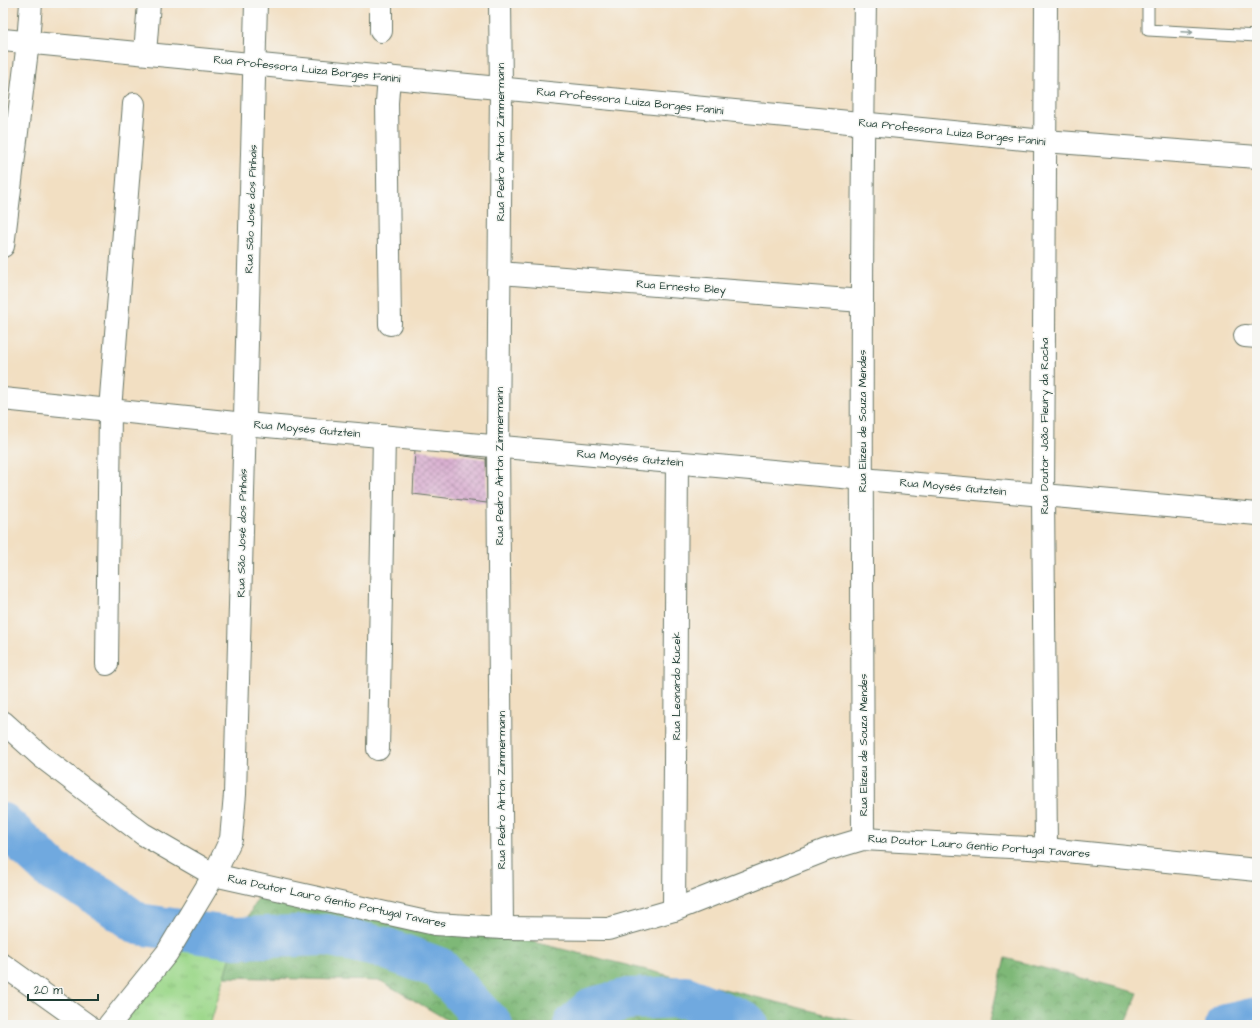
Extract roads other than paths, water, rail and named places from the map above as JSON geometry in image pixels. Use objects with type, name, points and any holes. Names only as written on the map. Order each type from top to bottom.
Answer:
[{"type":"street","points":[[3,246],[28,42],[31,3]]},
{"type":"street","points":[[145,53],[149,3]]},
{"type":"street","name":"Rua São José dos Pinhais","points":[[109,1025],[167,953],[214,875],[231,839],[235,794],[256,3]]},
{"type":"street","points":[[381,3],[381,31]]},
{"type":"street","name":"Rua Pedro Airton Zimmermann","points":[[500,3],[501,88],[498,446],[502,928]]},
{"type":"street","name":"Rua Elizeu de Souza Mendes","points":[[863,839],[862,301],[863,123],[866,3]]},
{"type":"street","name":"Rua Doutor João Fleury da Rocha","points":[[1046,3],[1043,495],[1046,848]]},
{"type":"street","name":"Rua Professora Luiza Borges Fanini","points":[[3,40],[1045,141],[1257,157]]},
{"type":"street","points":[[389,77],[387,103],[390,324]]},
{"type":"street","points":[[107,664],[110,410],[134,104]]},
{"type":"street","name":"Rua Ernesto Bley","points":[[499,273],[862,301]]},
{"type":"street","name":"Rua Moysés Gutztein","points":[[3,399],[245,424],[1257,514]]},
{"type":"street","points":[[378,749],[384,436]]},
{"type":"street","name":"Rua Leonardo Kucek","points":[[674,910],[677,462]]},
{"type":"street","name":"Rua Doutor Lauro Gentio Portugal Tavares","points":[[3,722],[42,757],[143,834],[214,875],[435,924],[502,928],[608,929],[674,910],[826,850],[863,839],[1046,848],[1257,870]]},
{"type":"street","points":[[3,965],[87,1025]]},
{"type":"lane","points":[[1148,3],[1148,30],[1257,36]]},
{"type":"waterway","points":[[3,824],[54,872],[99,896],[138,924],[235,938],[327,935],[384,948],[439,968],[492,1025]]},
{"type":"waterway","points":[[574,1025],[592,1008],[628,999],[686,997],[745,1022],[748,1025]]},
{"type":"waterway","points":[[1226,1025],[1257,1018]]}]
